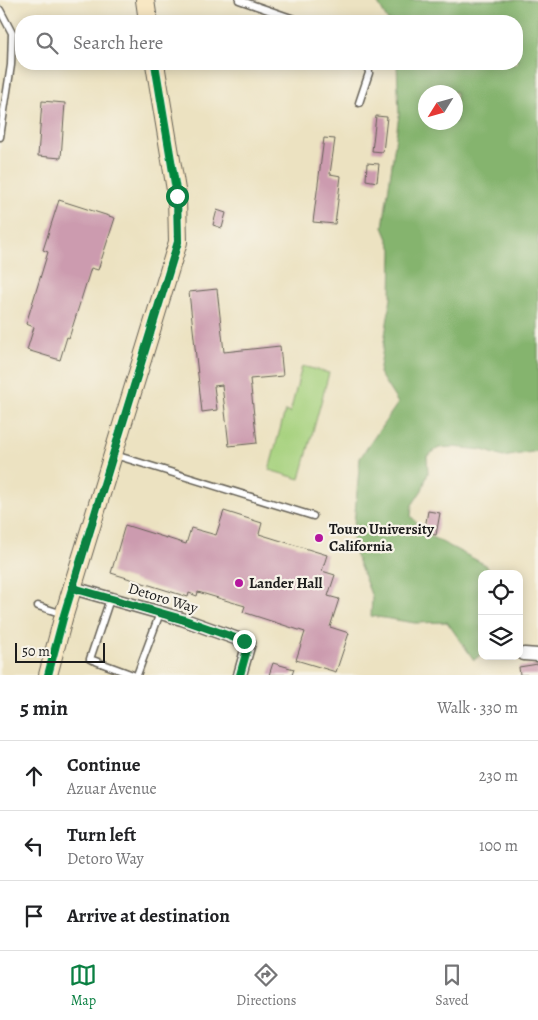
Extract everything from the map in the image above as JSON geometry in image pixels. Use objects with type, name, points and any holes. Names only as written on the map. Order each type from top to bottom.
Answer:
[{"type":"street","points":[[145,0],[147,15]]},
{"type":"street","points":[[48,675],[64,614],[178,242],[177,196],[156,70]]},
{"type":"street","name":"Detoro Way","points":[[73,588],[160,613],[249,643],[240,675]]},
{"type":"street","points":[[524,654],[538,655]]},
{"type":"lane","points":[[238,0],[282,15]]},
{"type":"lane","points":[[0,10],[12,33],[11,65],[0,137]]},
{"type":"lane","points":[[359,103],[369,74],[369,70]]},
{"type":"lane","points":[[114,454],[313,516]]},
{"type":"lane","points":[[110,599],[90,659],[133,675]]},
{"type":"lane","points":[[38,606],[64,614]]},
{"type":"lane","points":[[137,675],[160,613]]},
{"type":"green space","points":[[376,0],[538,0],[538,451],[503,457],[483,450],[452,447],[439,448],[427,456],[428,473],[422,490],[412,505],[411,516],[426,534],[486,565],[489,570],[478,570],[478,657],[474,660],[447,622],[415,623],[371,616],[372,597],[352,546],[360,458],[398,403],[379,373],[391,298],[392,249],[383,227],[399,115],[397,70],[523,70],[523,15],[385,15]]},
{"type":"green space","points":[[302,366],[329,373],[300,479],[269,470],[285,411],[290,413]]},
{"type":"building","points":[[42,101],[65,103],[61,158],[38,156]]},
{"type":"building","points":[[376,116],[387,117],[383,152],[372,151]]},
{"type":"building","points":[[324,138],[335,139],[330,174],[341,176],[335,224],[313,222]]},
{"type":"building","points":[[367,163],[379,164],[377,182],[366,180]]},
{"type":"building","points":[[59,200],[115,218],[98,270],[91,268],[69,338],[67,337],[60,360],[27,350],[34,327],[26,324],[48,252],[43,250]]},
{"type":"building","points":[[217,210],[226,213],[222,228],[213,225]]},
{"type":"building","points":[[217,289],[224,352],[280,346],[283,376],[250,379],[257,443],[229,446],[222,385],[214,386],[217,410],[202,412],[189,292]]},
{"type":"building","name":"Lander Hall","points":[[224,511],[262,523],[259,534],[327,555],[322,571],[335,575],[328,596],[339,599],[330,627],[349,633],[336,672],[296,660],[305,632],[243,612],[245,606],[198,592],[197,596],[189,593],[188,597],[111,573],[125,525],[186,544],[191,528],[216,535]]},
{"type":"building","points":[[428,511],[440,513],[436,535],[424,533]]},
{"type":"building","points":[[273,663],[294,669],[292,675],[269,675]]},
{"type":"building","points":[[538,664],[538,675],[520,675],[519,667]]},
{"type":"cycle path","points":[[48,675],[64,615],[178,242],[177,196],[156,70]]},
{"type":"cycle path","points":[[73,588],[182,619],[249,643],[240,675]]},
{"type":"place","name":"Touro University California","points":[[319,538]]},
{"type":"place","name":"Lander Hall","points":[[239,583]]},
{"type":"route","points":[[177,196],[178,242],[73,588],[182,620],[244,641]]}]
